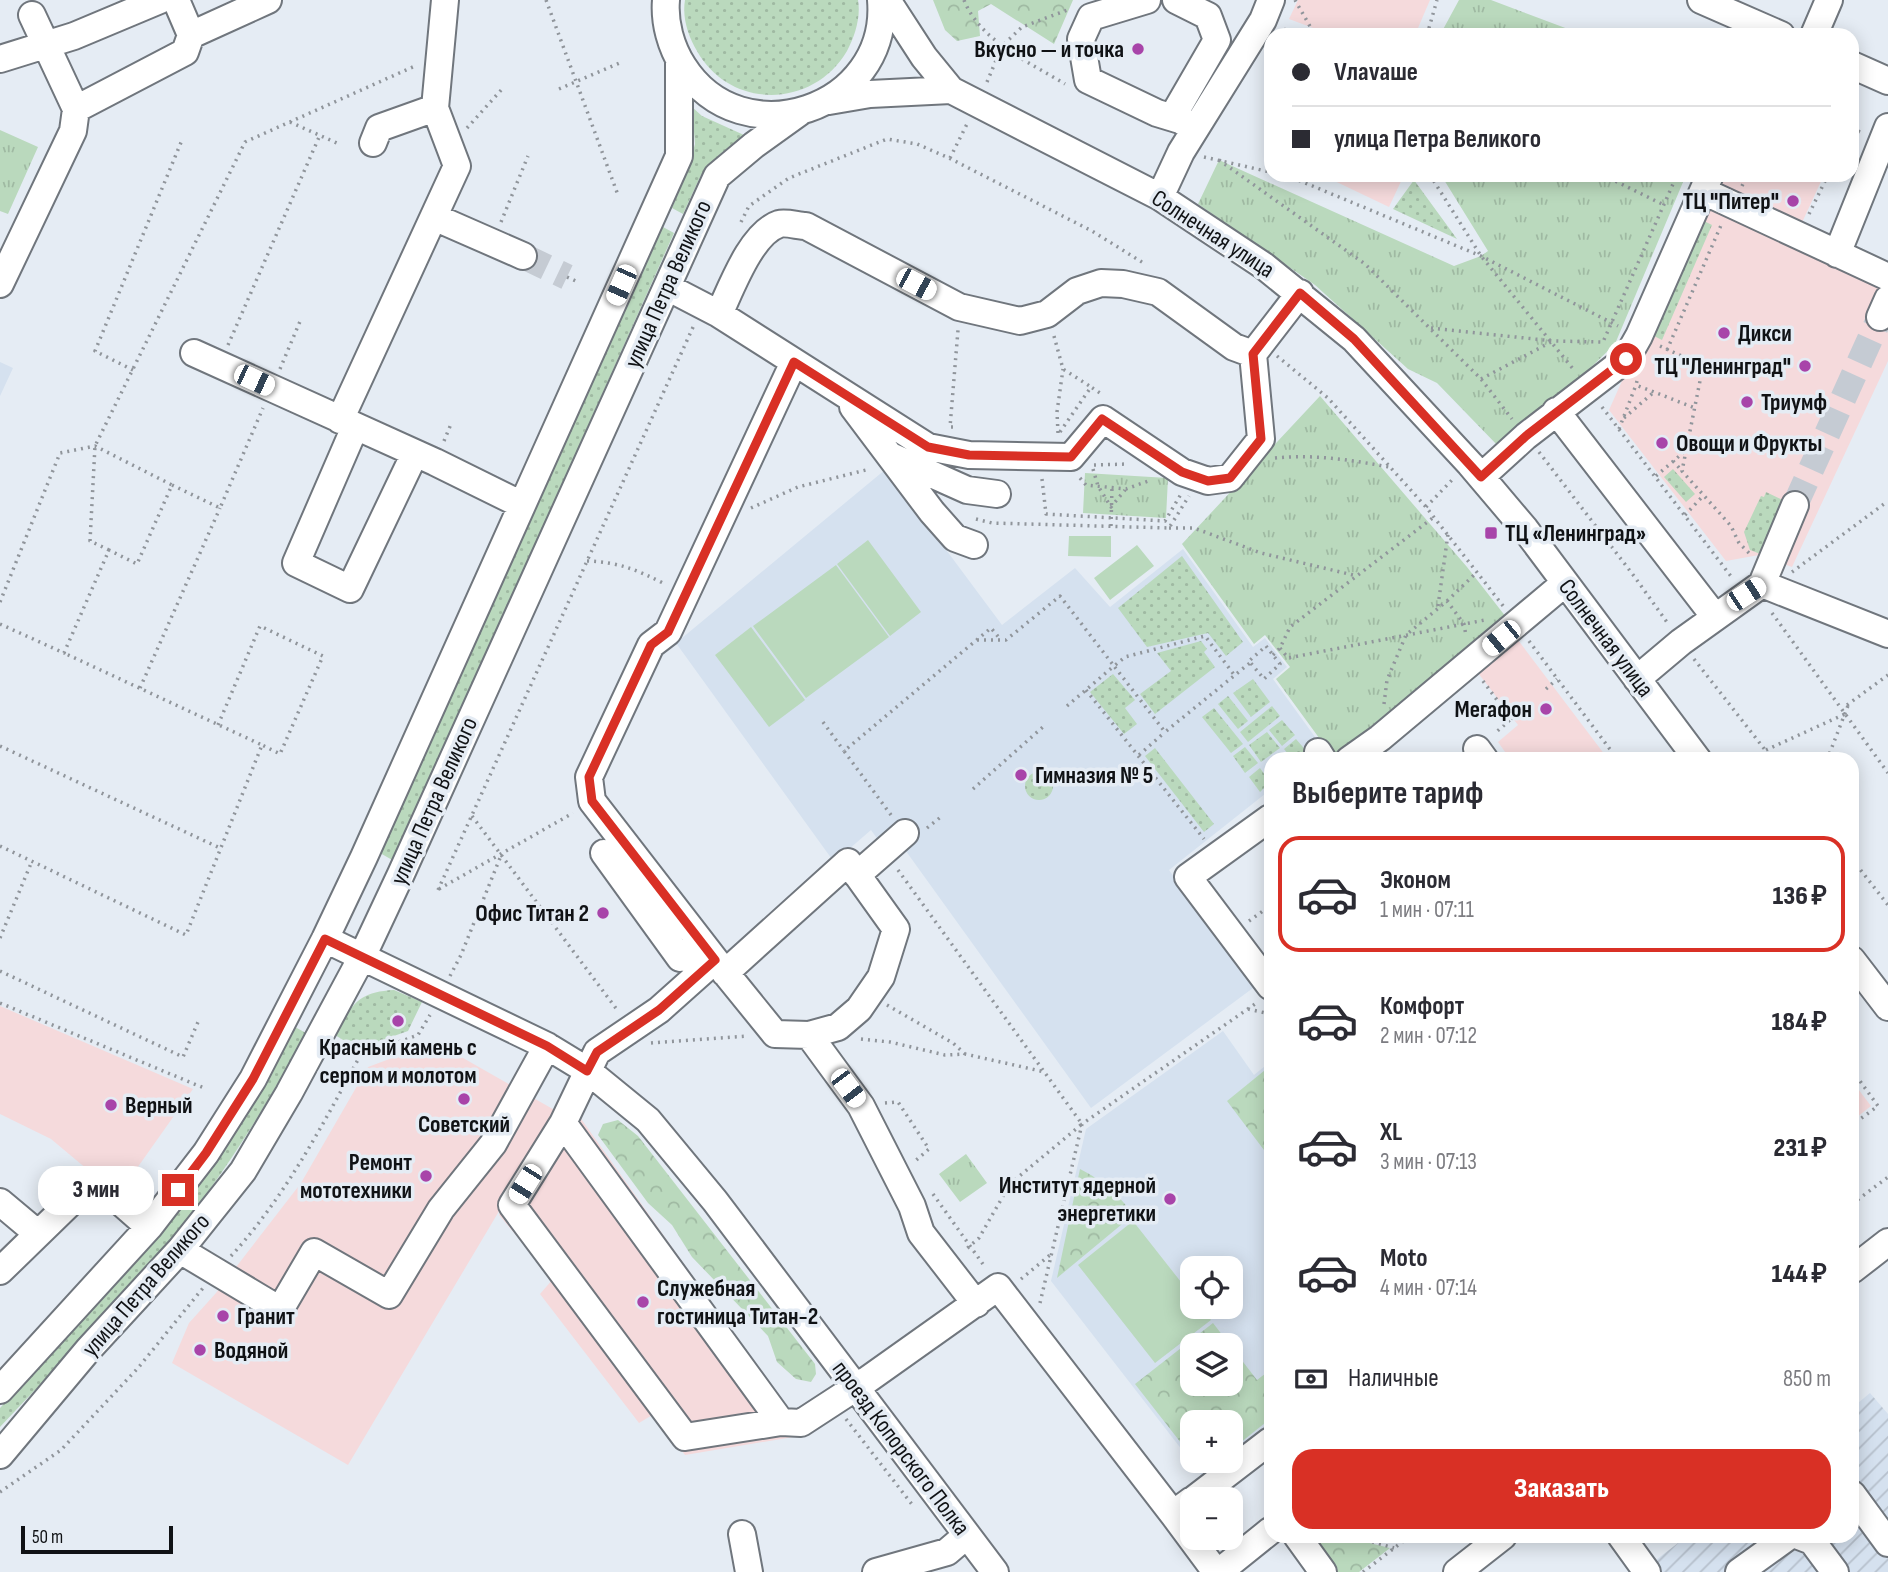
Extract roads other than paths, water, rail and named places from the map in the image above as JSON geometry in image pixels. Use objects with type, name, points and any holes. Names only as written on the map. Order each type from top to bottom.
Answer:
[{"type":"street","points":[[0,59],[74,36],[160,0]]},
{"type":"street","points":[[76,108],[185,52],[191,35],[176,0]]},
{"type":"street","points":[[191,35],[268,0]]},
{"type":"street","points":[[415,453],[350,589],[296,563],[348,423],[457,166],[435,108],[444,0]]},
{"type":"street","points":[[643,0],[667,29],[687,73],[704,90],[738,109],[768,115],[800,112],[828,101],[853,81],[871,54],[881,22],[881,0]]},
{"type":"street","points":[[666,0],[667,29]]},
{"type":"street","name":"Солнечная улица","points":[[887,0],[924,57],[951,90],[1160,197],[1264,266],[1354,339],[1469,477],[1525,529],[1692,752]]},
{"type":"street","points":[[1147,0],[1091,17],[1081,39],[1088,80],[1157,113],[1187,124]]},
{"type":"street","points":[[1176,0],[1208,16],[1217,40],[1177,108],[1187,124]]},
{"type":"street","points":[[1160,197],[1181,152],[1187,124],[1263,20],[1271,0]]},
{"type":"street","points":[[1701,0],[1762,28]]},
{"type":"street","points":[[1817,28],[1829,0]]},
{"type":"street","points":[[3,272],[73,131],[76,108],[32,15]]},
{"type":"street","name":"улица Петра Великого","points":[[0,1390],[149,1227],[206,1153],[253,1079],[325,939],[680,156],[679,60]]},
{"type":"street","points":[[1859,68],[1888,81]]},
{"type":"street","name":"Солнечная улица","points":[[828,101],[870,94],[951,90]]},
{"type":"street","points":[[373,143],[379,128],[435,108]]},
{"type":"street","name":"улица Петра Великого","points":[[0,1454],[88,1350],[180,1250],[243,1171],[289,1093],[362,957],[717,176],[800,112]]},
{"type":"street","points":[[1837,254],[1881,165],[1888,127]]},
{"type":"street","points":[[1469,477],[1626,359],[1639,336],[1706,183],[1837,254],[1888,277]]},
{"type":"street","points":[[434,216],[523,257]]},
{"type":"street","points":[[710,310],[765,234],[780,224],[806,226],[959,307],[1020,321],[1047,314],[1077,291],[1101,284],[1123,284],[1158,292],[1234,347],[1253,354]]},
{"type":"street","points":[[667,287],[710,310],[928,447],[969,455],[1071,457],[1102,419],[1182,472],[1208,481],[1230,478],[1261,439],[1253,354],[1300,293]]},
{"type":"street","points":[[194,353],[415,453],[522,505]]},
{"type":"street","points":[[794,362],[668,632],[651,645],[589,777],[592,801],[775,1034],[809,1035],[838,1027],[859,1009],[881,977],[896,929],[867,867]]},
{"type":"street","points":[[842,392],[881,462],[955,538],[974,545]]},
{"type":"street","points":[[1556,411],[1715,617]]},
{"type":"street","points":[[881,462],[967,491],[998,494]]},
{"type":"street","points":[[1637,679],[1715,617],[1760,589],[1795,505]]},
{"type":"street","points":[[1360,752],[1565,583]]},
{"type":"street","points":[[1760,589],[1888,634]]},
{"type":"street","points":[[1264,822],[1188,877],[1264,992]]},
{"type":"street","points":[[867,867],[898,824]]},
{"type":"street","points":[[604,853],[680,958],[713,958]]},
{"type":"street","points":[[867,867],[848,862],[713,958],[659,1010],[639,1036],[597,1052],[563,1123],[512,1205],[685,1437],[781,1422],[801,1423],[998,1287],[1033,1332],[1180,1498]]},
{"type":"street","name":"проезд Копорского Полка","points":[[325,939],[547,1046],[587,1071],[648,1119],[715,1200],[995,1572]]},
{"type":"street","points":[[1859,969],[1888,1007]]},
{"type":"street","points":[[809,1035],[861,1106],[912,1206],[921,1233],[976,1304]]},
{"type":"street","points":[[180,1250],[280,1310],[314,1252],[389,1295],[441,1209],[493,1144],[547,1046]]},
{"type":"street","points":[[563,1123],[781,1422]]},
{"type":"street","points":[[0,1272],[69,1203],[99,1183],[149,1227]]},
{"type":"street","points":[[0,1202],[37,1233]]},
{"type":"street","points":[[1859,1265],[1888,1242]]},
{"type":"street","points":[[1210,1487],[1264,1446]]},
{"type":"street","points":[[1859,1504],[1888,1543]]},
{"type":"street","points":[[742,1534],[749,1572]]},
{"type":"street","points":[[876,1572],[947,1552],[967,1535]]},
{"type":"street","points":[[1207,1550],[1217,1572],[1264,1536]]},
{"type":"street","points":[[1302,1543],[1323,1572]]},
{"type":"street","points":[[1457,1572],[1494,1543]]},
{"type":"street","points":[[1626,1543],[1647,1572]]},
{"type":"street","points":[[1739,1572],[1779,1543]]},
{"type":"street","points":[[1813,1543],[1835,1572]]},
{"type":"tunnel","points":[[523,256],[567,277]]},
{"type":"tunnel","points":[[1795,505],[1880,317]]},
{"type":"place","name":"Вкусно — и точка","points":[[1138,49]]},
{"type":"place","name":"ТЦ \"Питер\"","points":[[1793,201]]},
{"type":"place","name":"Дикси","points":[[1724,333]]},
{"type":"place","name":"ТЦ \"Ленинград\"","points":[[1805,366]]},
{"type":"place","name":"Триумф","points":[[1747,402]]},
{"type":"place","name":"Овощи и Фрукты","points":[[1662,443]]},
{"type":"place","name":"ТЦ «Ленинград»","points":[[1491,533]]},
{"type":"place","name":"Мегафон","points":[[1546,709]]},
{"type":"place","name":"Гимназия № 5","points":[[1021,775]]},
{"type":"place","name":"Офис Титан 2","points":[[603,913]]},
{"type":"place","name":"Красный камень с серпом и молотом","points":[[398,1021]]},
{"type":"place","name":"Советский","points":[[464,1099]]},
{"type":"place","name":"Верный","points":[[111,1105]]},
{"type":"place","name":"Ремонт мототехники","points":[[426,1176]]},
{"type":"place","name":"Институт ядерной энергетики","points":[[1170,1199]]},
{"type":"place","name":"Служебная гостиница Титан-2","points":[[643,1302]]},
{"type":"place","name":"Гранит","points":[[223,1316]]},
{"type":"place","name":"Водяной","points":[[200,1350]]}]
